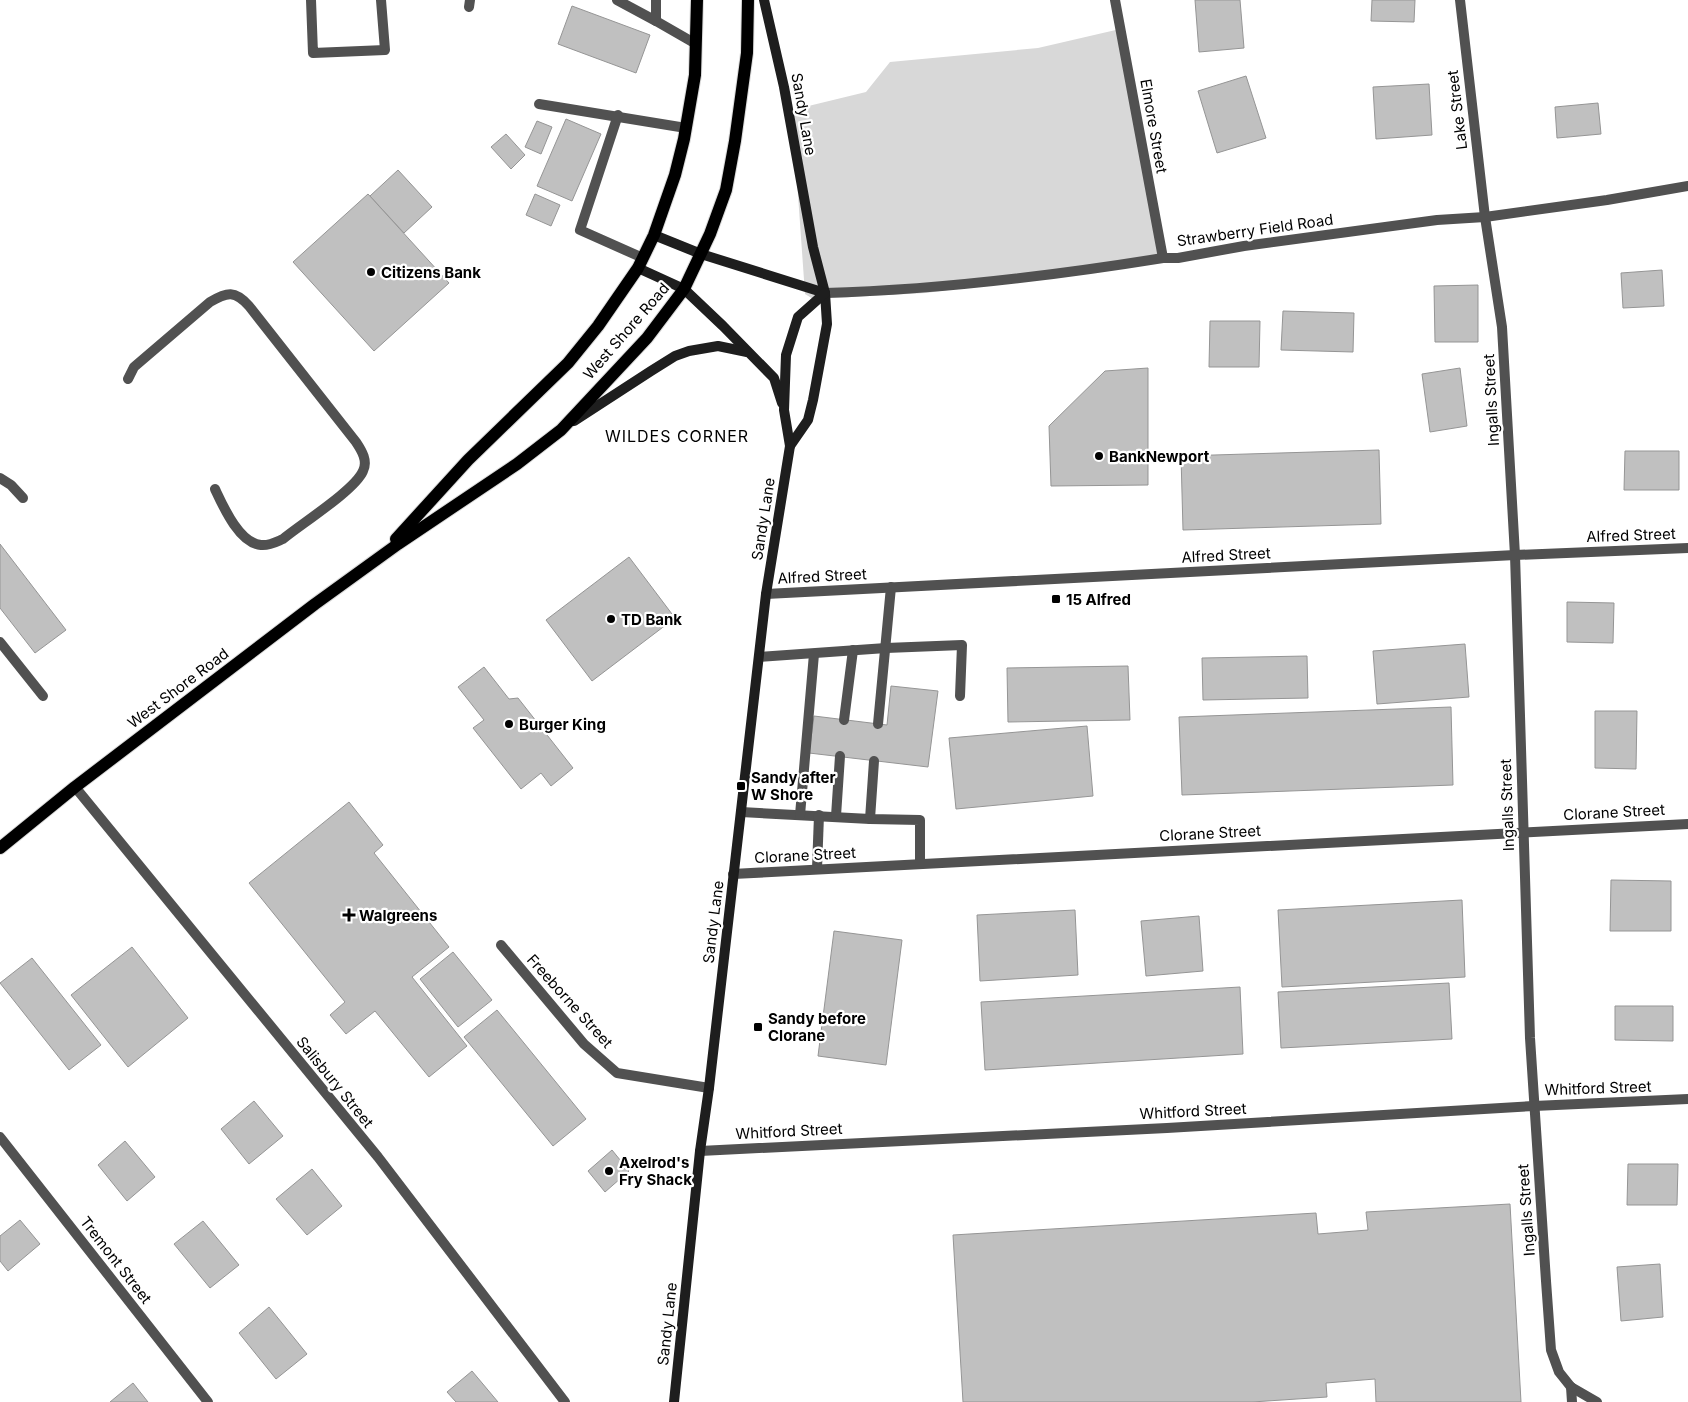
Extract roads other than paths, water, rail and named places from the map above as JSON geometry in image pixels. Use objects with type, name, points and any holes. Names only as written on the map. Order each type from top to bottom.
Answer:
[{"type":"main road","name":"West Shore Road","points":[[379,557],[468,460],[568,363],[598,326],[641,263],[654,235],[675,176],[686,128],[695,75],[697,0]]},
{"type":"main road","name":"West Shore Road","points":[[0,848],[75,786],[379,557],[517,464],[561,430],[647,338],[684,289],[710,234],[726,190],[746,53],[748,0]]},
{"type":"main road","name":"Sandy Lane","points":[[764,0],[784,87],[813,247],[825,293],[827,324],[814,400],[808,420],[790,446]]},
{"type":"main road","points":[[654,235],[701,254],[825,293]]},
{"type":"main road","points":[[641,263],[684,289],[774,378],[784,410]]},
{"type":"main road","name":"Sandy Lane","points":[[674,1402],[700,1150],[709,1088],[766,594],[790,446],[784,410],[786,355],[798,317],[825,293]]},
{"type":"main road","points":[[561,430],[650,370],[675,356],[689,351],[718,346],[747,352]]},
{"type":"street","points":[[311,0],[313,53],[385,50],[381,0]]},
{"type":"street","points":[[617,0],[629,3],[696,44]]},
{"type":"street","points":[[656,0],[656,21]]},
{"type":"street","name":"Elmore Street","points":[[1115,0],[1163,258]]},
{"type":"street","name":"Lake Street","points":[[1460,0],[1485,216]]},
{"type":"street","points":[[539,104],[686,128]]},
{"type":"street","points":[[618,116],[580,230],[641,263]]},
{"type":"street","name":"Strawberry Field Road","points":[[825,293],[887,292],[1045,275],[1163,258],[1178,258],[1244,246],[1437,220],[1485,216],[1607,200],[1688,186]]},
{"type":"street","name":"Ingalls Street","points":[[1485,216],[1502,327],[1515,555],[1530,1038],[1534,1106],[1552,1350],[1559,1372],[1571,1387]]},
{"type":"street","points":[[128,379],[134,367],[210,302],[220,296],[235,294],[243,298],[363,454],[365,463],[363,471],[349,488],[283,539],[272,544],[260,545],[252,542],[240,532],[226,514],[215,489]]},
{"type":"street","points":[[0,478],[12,485],[23,498]]},
{"type":"street","name":"Alfred Street","points":[[766,594],[1515,555],[1688,548]]},
{"type":"street","points":[[878,724],[892,587]]},
{"type":"street","points":[[0,642],[43,696]]},
{"type":"street","points":[[759,657],[962,645],[960,696]]},
{"type":"street","points":[[844,720],[853,650]]},
{"type":"street","points":[[800,815],[814,654]]},
{"type":"street","points":[[836,816],[840,756]]},
{"type":"street","points":[[870,819],[874,761]]},
{"type":"street","name":"Salisbury Street","points":[[75,786],[378,1157],[565,1402]]},
{"type":"street","points":[[741,812],[920,820],[920,864]]},
{"type":"street","points":[[817,869],[819,816]]},
{"type":"street","name":"Clorane Street","points":[[733,874],[1523,831],[1688,824]]},
{"type":"street","name":"Freeborne Street","points":[[501,945],[584,1044],[616,1073],[709,1088]]},
{"type":"street","name":"Whitford Street","points":[[700,1150],[1167,1128],[1534,1106],[1688,1099]]},
{"type":"street","name":"Tremont Street","points":[[0,1137],[208,1402]]},
{"type":"street","points":[[1571,1387],[1572,1402]]},
{"type":"street","points":[[1571,1387],[1597,1402]]},
{"type":"place","name":"Citizens Bank","points":[[371,272]]},
{"type":"place","name":"BankNewport","points":[[1099,456]]},
{"type":"place","name":"15 Alfred","points":[[1056,599]]},
{"type":"place","name":"TD Bank","points":[[611,619]]},
{"type":"place","name":"Burger King","points":[[509,724]]},
{"type":"place","name":"Sandy after W Shore","points":[[741,786]]},
{"type":"place","name":"Walgreens","points":[[349,915]]},
{"type":"place","name":"Sandy before Clorane","points":[[758,1027]]},
{"type":"place","name":"Axelrod's Fry Shack","points":[[609,1171]]},
{"type":"district","name":"WILDES CORNER","points":[[677,436]]}]
